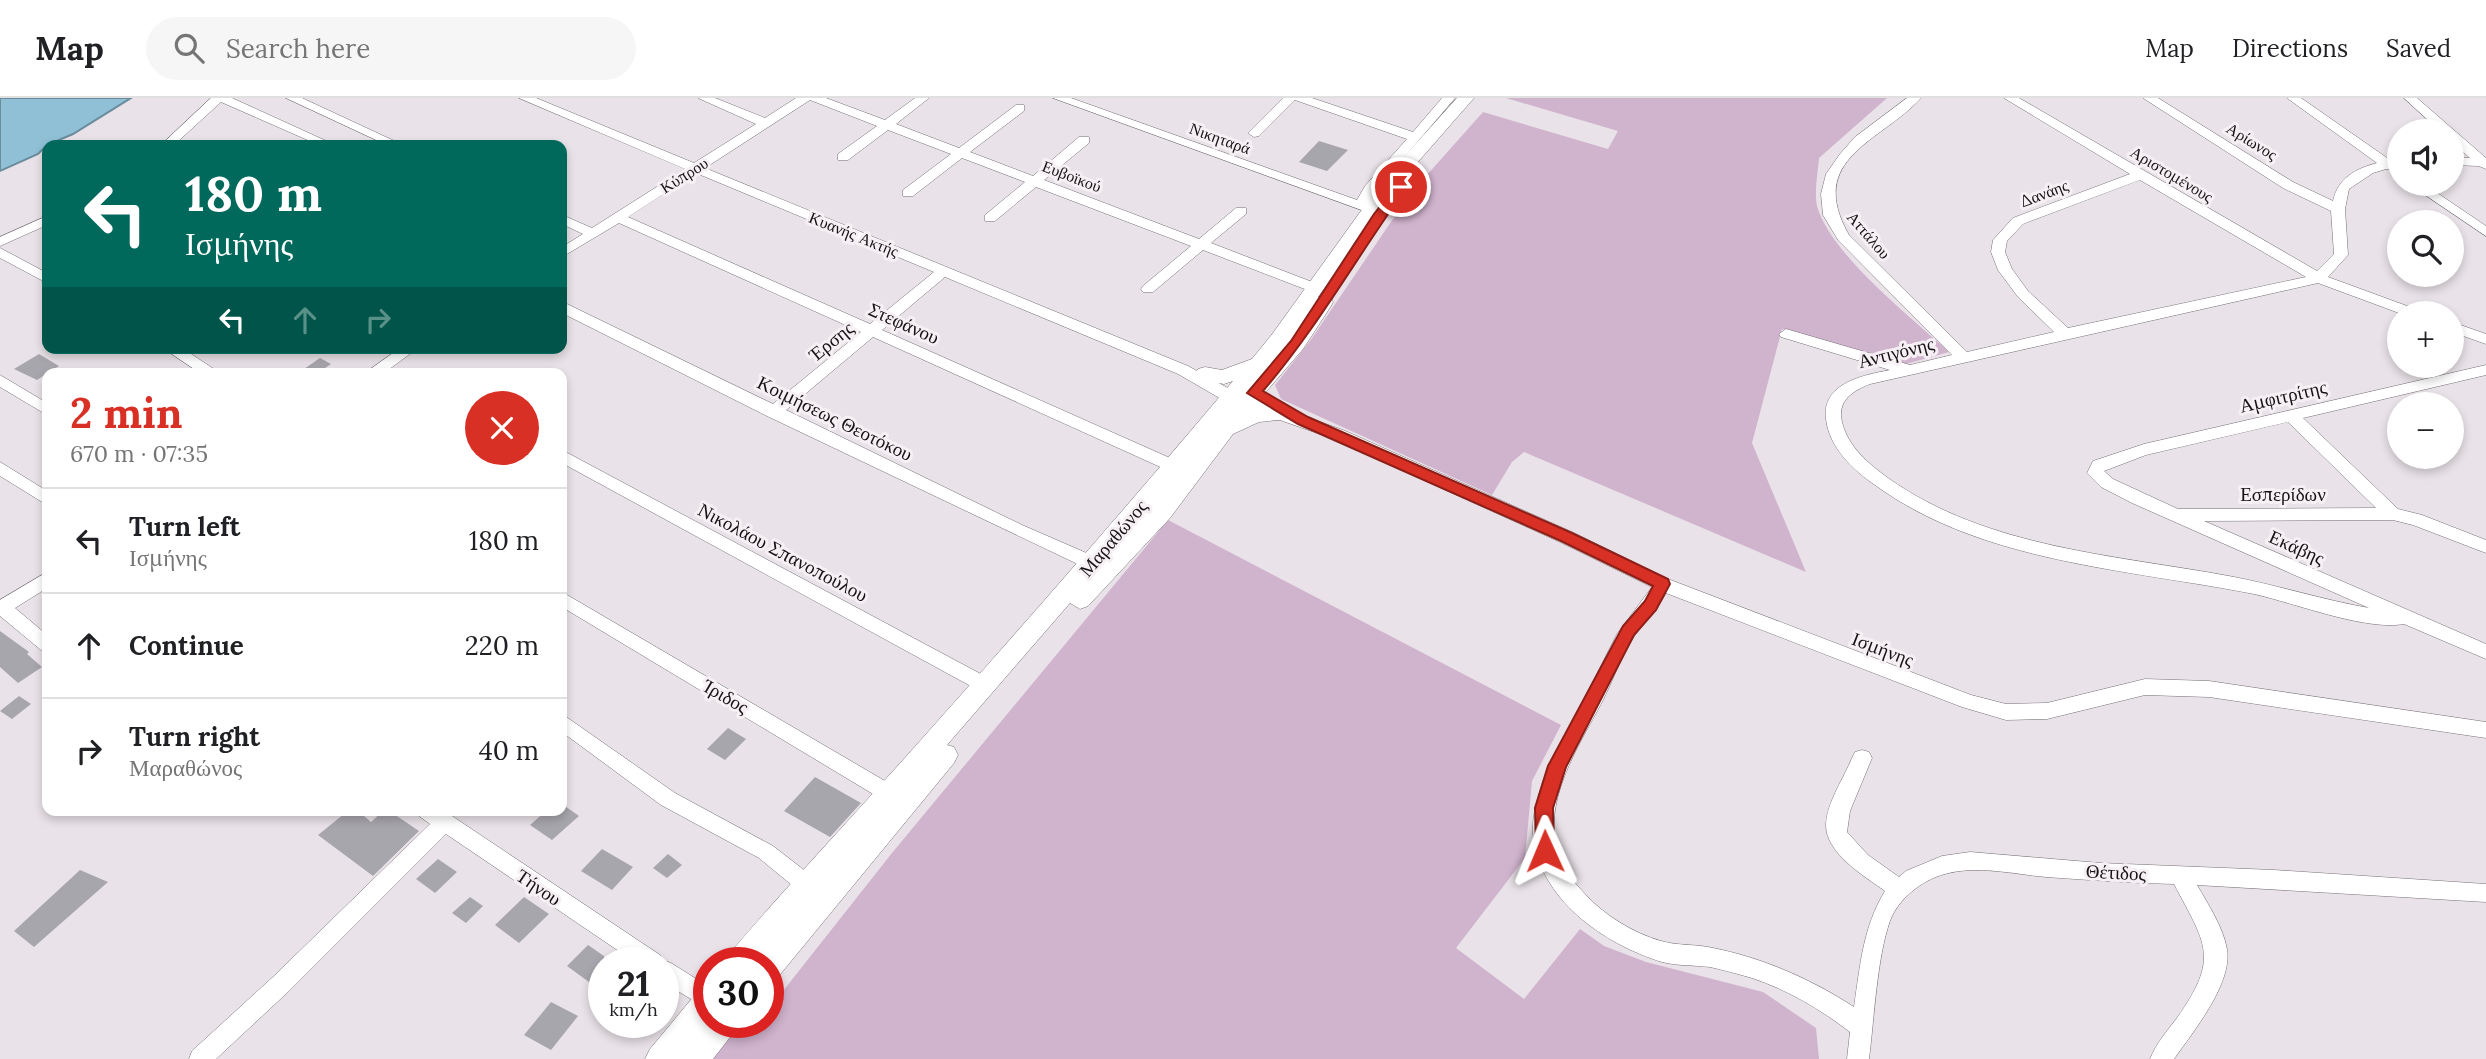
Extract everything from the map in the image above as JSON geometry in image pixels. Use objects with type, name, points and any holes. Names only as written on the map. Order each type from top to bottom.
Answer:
[{"type":"main road","name":"Μαραθώνος","points":[[784,948],[888,820],[1064,617],[1162,512],[1226,429],[1261,360],[1370,209],[1466,98]]},
{"type":"main road","name":"Μαραθώνος","points":[[753,947],[1092,563],[1173,466],[1242,394],[1296,344],[1380,214],[1478,98]]},
{"type":"main road","points":[[1205,374],[1230,375],[1261,360]]},
{"type":"main road","points":[[1226,429],[1256,415],[1281,414]]},
{"type":"main road","points":[[660,1059],[693,1019]]},
{"type":"main road","points":[[694,1059],[711,1038]]},
{"type":"street","points":[[173,140],[220,98],[317,140]]},
{"type":"street","points":[[292,98],[386,140]]},
{"type":"street","name":"Κυανής Ακτής","points":[[525,98],[1242,394]]},
{"type":"street","points":[[704,98],[766,123]]},
{"type":"street","name":"Κύπρου","points":[[567,250],[805,98]]},
{"type":"street","name":"Ευβοϊκού","points":[[815,98],[1203,243],[1315,288]]},
{"type":"street","points":[[843,157],[923,98]]},
{"type":"street","name":"Νικηταρά","points":[[1059,98],[1370,209]]},
{"type":"street","points":[[1254,133],[1290,98]]},
{"type":"street","points":[[1300,98],[1415,137]]},
{"type":"street","points":[[1370,209],[1363,202],[1370,189],[1449,98]]},
{"type":"street","name":"Αττάλου","points":[[1914,98],[1872,130],[1838,162],[1828,181],[1829,211],[1838,230],[1864,260],[1963,357]]},
{"type":"street","name":"Αριστομένους","points":[[2010,98],[2318,278],[2387,303]]},
{"type":"street","name":"Αρίωνος","points":[[2149,98],[2288,185],[2338,209]]},
{"type":"street","points":[[2293,98],[2387,160]]},
{"type":"street","points":[[2410,98],[2434,119]]},
{"type":"street","points":[[908,194],[1020,108]]},
{"type":"street","points":[[990,218],[1084,140]]},
{"type":"street","points":[[2464,146],[2484,164]]},
{"type":"street","points":[[2464,162],[2484,164]]},
{"type":"street","points":[[2318,278],[2342,255],[2339,195],[2346,184],[2361,174],[2387,167]]},
{"type":"street","name":"Δανάης","points":[[2065,334],[2023,293],[2005,270],[1998,252],[2000,240],[2018,221],[2140,174]]},
{"type":"street","points":[[2434,196],[2486,232]]},
{"type":"street","points":[[1148,289],[1241,211]]},
{"type":"street","name":"Στεφάνου","points":[[618,217],[1173,466]]},
{"type":"street","points":[[567,221],[593,233]]},
{"type":"street","points":[[0,242],[42,222]]},
{"type":"street","points":[[0,252],[42,276]]},
{"type":"street","name":"Έρσης","points":[[773,412],[944,271]]},
{"type":"street","name":"Αντιγόνης","points":[[2318,278],[1963,357],[1852,386],[1836,400],[1832,411],[1833,419],[1842,442],[1866,470],[1903,497],[1943,520],[1986,536],[2036,548],[2273,591],[2390,620],[2403,617]]},
{"type":"street","name":"Κοιμήσεως Θεοτόκου","points":[[567,309],[773,412],[1092,563]]},
{"type":"street","points":[[2464,331],[2486,339]]},
{"type":"street","points":[[1786,334],[1910,370]]},
{"type":"street","points":[[180,354],[204,368]]},
{"type":"street","points":[[380,368],[401,354]]},
{"type":"street","points":[[387,363],[396,368]]},
{"type":"street","name":"Κυανής Ακτής","points":[[1183,370],[1205,374],[1242,394]]},
{"type":"street","name":"Αμφιτρίτης","points":[[2095,473],[2099,465],[2144,450],[2486,370]]},
{"type":"street","points":[[0,380],[42,407]]},
{"type":"street","points":[[1242,394],[1281,414],[1303,421]]},
{"type":"street","points":[[1242,394],[1303,421]]},
{"type":"street","points":[[2291,416],[2393,514],[2416,519],[2486,547]]},
{"type":"street","name":"Ισμήνης","points":[[1303,421],[1566,537],[1662,584],[1908,681],[2006,712],[2047,711],[2145,687],[2196,689],[2486,730]]},
{"type":"street","name":"Νικολάου Σπανοπούλου","points":[[567,459],[985,685]]},
{"type":"street","points":[[0,468],[42,496]]},
{"type":"street","name":"Εκάβης","points":[[2095,473],[2107,483],[2172,515],[2486,652]]},
{"type":"street","name":"Εσπερίδων","points":[[2172,515],[2393,514]]},
{"type":"street","points":[[42,582],[1,608],[42,641]]},
{"type":"street","points":[[1662,584],[1651,606],[1629,630],[1557,766],[1544,808],[1545,851],[1555,875],[1573,898],[1597,919],[1631,938],[1656,950],[1675,955],[1712,958],[1800,986],[1836,1006],[1862,1027]]},
{"type":"street","name":"Ίριδος","points":[[567,602],[890,794]]},
{"type":"street","points":[[567,726],[668,799],[766,852],[806,884]]},
{"type":"street","points":[[1862,758],[1836,825],[1839,837],[1847,849],[1900,890]]},
{"type":"street","name":"Τήνου","points":[[434,816],[630,947]]},
{"type":"street","points":[[200,1059],[281,984],[444,823]]},
{"type":"street","name":"Θέτιδος","points":[[1858,1059],[1874,940],[1881,916],[1900,890],[1913,878],[1942,865],[1970,861],[2100,872],[2486,893]]},
{"type":"street","points":[[2161,1059],[2216,968],[2216,950],[2204,919],[2180,875]]},
{"type":"shaded area","points":[[1506,98],[1887,98],[1819,158],[1817,206],[1825,225],[1854,264],[1949,352],[1906,364],[1782,329],[1752,443],[1806,572],[1524,452],[1512,462],[1492,495],[1281,399],[1275,385],[1310,341],[1410,194],[1483,112],[1608,149],[1618,131]]},
{"type":"shaded area","points":[[1168,520],[1561,725],[1532,781],[1525,858],[1456,948],[1524,999],[1580,929],[1604,946],[1646,962],[1763,992],[1816,1028],[1819,1059],[710,1059],[728,1038],[784,1038],[784,990],[892,853]]},
{"type":"water","points":[[0,98],[131,98],[73,134],[59,140],[42,140],[42,150],[38,154],[0,171]]},
{"type":"building","points":[[1319,141],[1348,150],[1327,171],[1299,162]]},
{"type":"building","points":[[39,354],[59,366],[42,368],[42,377],[37,380],[14,369]]},
{"type":"building","points":[[320,358],[331,364],[325,368],[305,368]]},
{"type":"building","points":[[0,631],[29,652],[27,654],[42,667],[18,683],[0,667]]},
{"type":"building","points":[[19,696],[31,704],[12,719],[0,711]]},
{"type":"building","points":[[728,728],[746,739],[725,760],[707,749]]},
{"type":"building","points":[[815,777],[861,803],[830,837],[784,811]]},
{"type":"building","points":[[567,808],[579,816],[552,840],[530,825],[540,816],[567,816]]},
{"type":"building","points":[[342,816],[364,816],[371,822],[378,816],[397,816],[419,831],[373,876],[318,835]]},
{"type":"building","points":[[602,849],[633,867],[612,890],[581,871]]},
{"type":"building","points":[[668,854],[682,865],[667,878],[653,868]]},
{"type":"building","points":[[438,859],[457,872],[435,893],[416,879]]},
{"type":"building","points":[[80,870],[108,882],[34,947],[14,931]]},
{"type":"building","points":[[470,897],[483,906],[466,923],[452,913]]},
{"type":"building","points":[[524,897],[549,914],[519,943],[495,925]]},
{"type":"building","points":[[588,945],[591,947],[588,947],[588,981],[567,966]]},
{"type":"building","points":[[551,1002],[578,1016],[551,1050],[524,1035]]},
{"type":"route","points":[[1401,187],[1380,214],[1296,344],[1254,393],[1303,421],[1566,537],[1662,584],[1651,606],[1629,630],[1614,663],[1557,766],[1544,808],[1545,851]]}]
